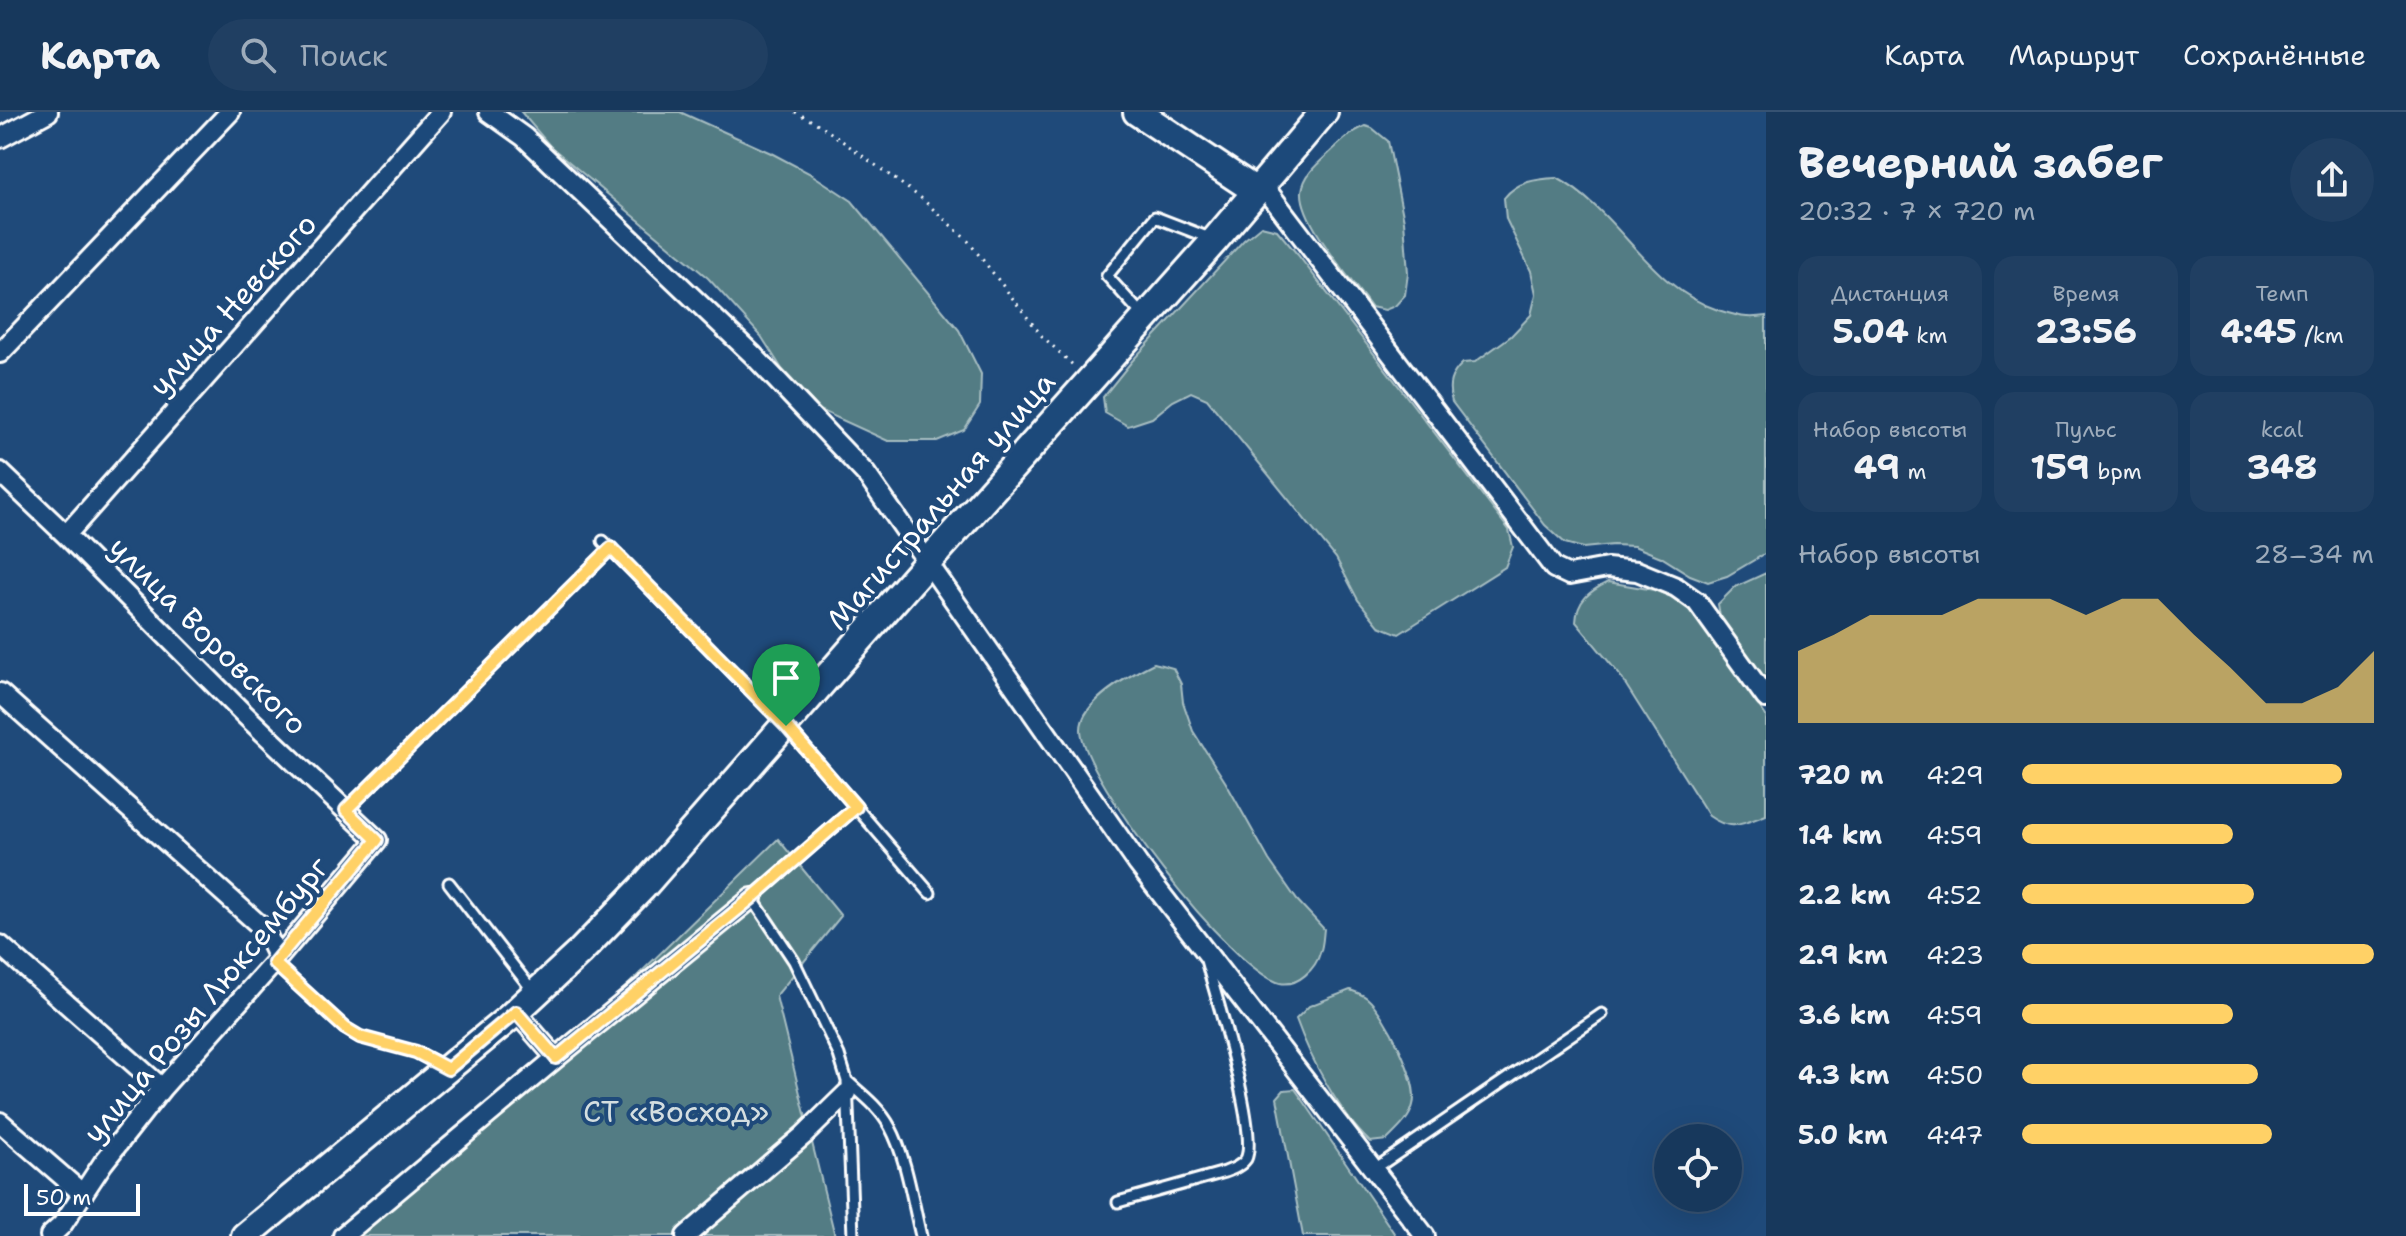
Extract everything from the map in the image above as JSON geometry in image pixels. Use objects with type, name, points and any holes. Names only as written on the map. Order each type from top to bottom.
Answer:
[{"type":"main road","points":[[1137,112],[1259,187]]},
{"type":"main road","name":"Магистральная улица","points":[[245,1236],[516,1012],[643,887],[1215,240],[1324,112]]},
{"type":"street","points":[[0,138],[48,112]]},
{"type":"street","points":[[0,353],[230,112]]},
{"type":"street","name":"улица Невского","points":[[66,535],[441,112]]},
{"type":"street","points":[[489,112],[524,137],[753,355],[866,474],[1138,864],[1425,1236]]},
{"type":"street","points":[[1259,187],[1554,568],[1569,575],[1607,568],[1637,571],[1676,587],[1697,602],[1766,698]]},
{"type":"street","name":"улица Воровского","points":[[0,472],[245,715],[377,840]]},
{"type":"street","points":[[0,693],[264,929],[276,960]]},
{"type":"street","name":"улица Розы Люксембург","points":[[50,1236],[62,1225],[103,1163],[162,1088],[377,840]]},
{"type":"street","points":[[343,1236],[752,898]]},
{"type":"street","points":[[0,945],[162,1088]]},
{"type":"street","points":[[516,1012],[556,1058]]},
{"type":"street","points":[[686,1236],[804,1135],[847,1087]]},
{"type":"street","points":[[0,1122],[83,1194]]},
{"type":"lane","points":[[1145,318],[1107,276],[1155,217],[1215,240]]},
{"type":"lane","points":[[346,810],[607,545],[786,726],[930,893]]},
{"type":"lane","points":[[853,1236],[847,1087],[839,1055],[794,961],[752,898],[856,807]]},
{"type":"lane","points":[[449,883],[535,993]]},
{"type":"lane","points":[[1118,1202],[1225,1172],[1239,1166],[1247,1157],[1248,1132],[1234,1058],[1201,945]]},
{"type":"lane","points":[[276,960],[360,1037],[416,1052],[448,1069]]},
{"type":"lane","points":[[1373,1170],[1602,1014]]},
{"type":"lane","points":[[847,1087],[879,1110],[891,1128],[921,1236]]},
{"type":"path","points":[[795,112],[820,125],[921,198],[968,241],[1042,336],[1090,380]]},
{"type":"green space","points":[[521,112],[680,112],[771,153],[852,201],[959,330],[981,374],[980,405],[964,430],[937,441],[888,441],[820,410],[782,369],[761,336],[708,278],[550,146]]},
{"type":"green space","points":[[1365,126],[1388,141],[1404,221],[1408,273],[1405,295],[1395,306],[1385,310],[1371,307],[1329,251],[1309,219],[1302,191],[1308,176],[1318,164]]},
{"type":"green space","points":[[1557,178],[1579,192],[1653,267],[1694,299],[1736,315],[1766,316],[1766,553],[1727,576],[1708,582],[1634,546],[1583,548],[1565,543],[1545,525],[1452,402],[1452,376],[1459,367],[1463,363],[1475,362],[1511,336],[1531,315],[1536,294],[1531,271],[1506,219],[1504,198],[1521,184]]},
{"type":"green space","points":[[1261,226],[1277,230],[1298,255],[1509,530],[1513,547],[1505,567],[1399,634],[1379,626],[1358,600],[1336,558],[1207,399],[1191,392],[1173,401],[1152,418],[1128,426],[1105,413],[1103,397],[1132,361],[1244,240]]},
{"type":"green space","points":[[1766,573],[1766,681],[1720,616],[1718,604],[1735,587]]},
{"type":"green space","points":[[1608,582],[1654,590],[1679,600],[1699,620],[1766,716],[1766,815],[1730,825],[1709,816],[1619,674],[1576,622],[1579,608],[1586,597]]},
{"type":"green space","points":[[1154,663],[1173,668],[1181,684],[1183,702],[1193,731],[1269,860],[1297,900],[1324,929],[1318,959],[1300,979],[1280,983],[1258,970],[1229,945],[1196,910],[1132,829],[1088,755],[1081,730],[1089,709],[1109,690]]},
{"type":"green space","name":"СТ «Восход»","points":[[778,839],[841,916],[776,996],[835,1236],[336,1236],[568,1043]]},
{"type":"green space","points":[[1350,990],[1367,998],[1383,1018],[1399,1048],[1411,1081],[1414,1094],[1409,1115],[1387,1140],[1370,1142],[1347,1116],[1317,1067],[1296,1019],[1309,1006]]},
{"type":"green space","points":[[1295,1089],[1396,1236],[1303,1236],[1277,1098],[1284,1090]]},
{"type":"route","points":[[611,548],[786,726],[856,807],[752,898],[556,1058],[516,1012],[448,1069],[416,1052],[360,1037],[345,1028],[274,963],[377,840],[346,810],[611,548]]}]
